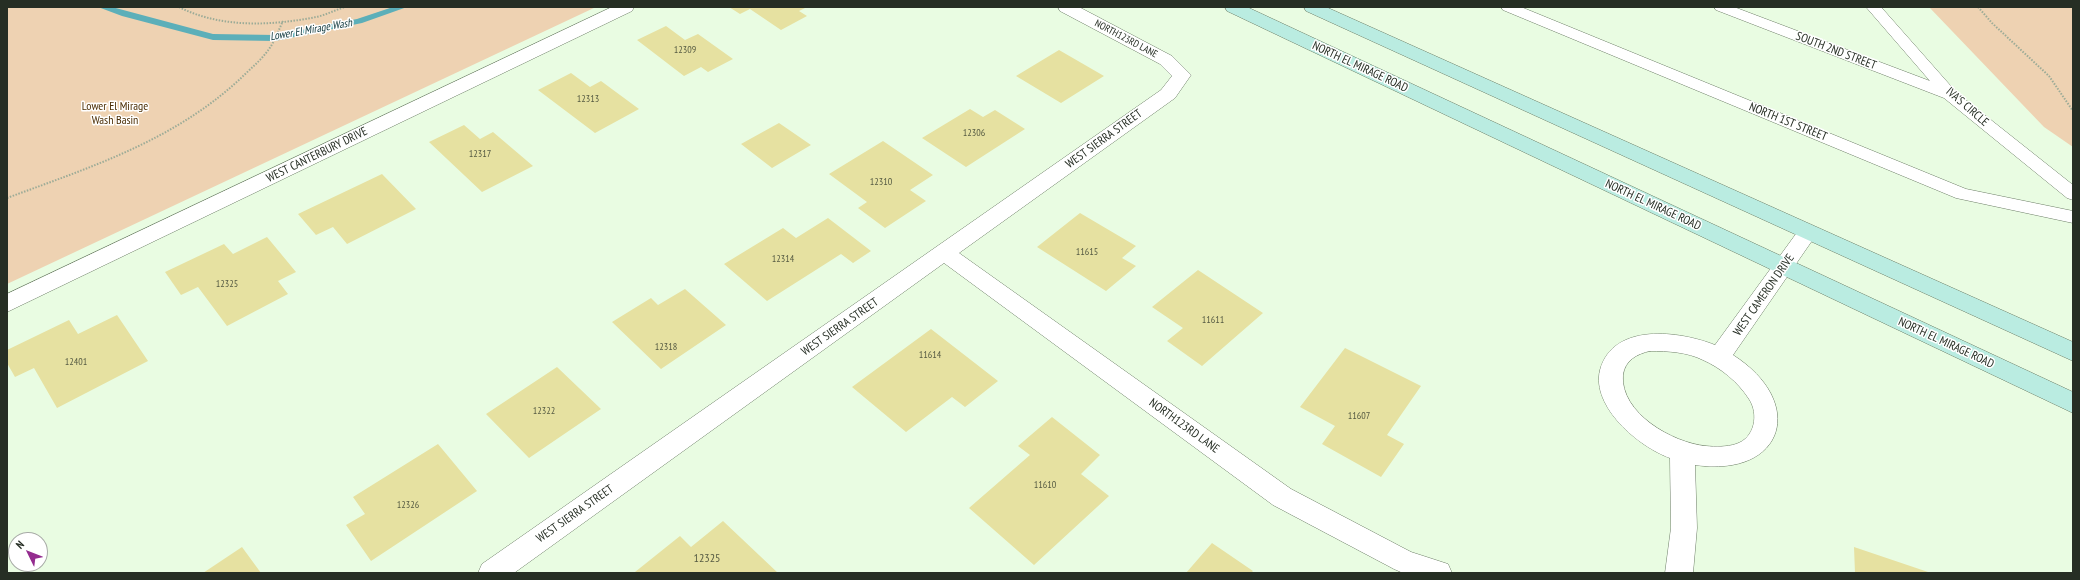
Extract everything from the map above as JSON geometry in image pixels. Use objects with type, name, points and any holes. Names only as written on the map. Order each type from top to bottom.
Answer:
[{"type":"main road","name":"NORTH EL MIRAGE ROAD","points":[[1233,7],[2073,403]]},
{"type":"main road","points":[[1312,7],[2073,352]]},
{"type":"street","name":"WEST CANTERBURY DRIVE","points":[[7,304],[626,7]]},
{"type":"street","name":"NORTH123RD LANE","points":[[1066,7],[1166,60],[1182,75]]},
{"type":"street","name":"WEST SIERRA STREET","points":[[492,573],[1168,94],[1182,75]]},
{"type":"street","name":"WEST CAMERON DRIVE","points":[[1719,357],[1808,232]]},
{"type":"street","name":"NORTH123RD LANE","points":[[945,253],[1282,497],[1403,561],[1438,573]]},
{"type":"street","points":[[1650,342],[1679,343],[1696,347],[1719,357],[1741,373],[1758,392],[1767,412],[1766,431],[1755,446],[1735,455],[1710,457],[1682,452],[1657,441],[1636,425],[1620,408],[1612,389],[1612,372],[1618,357],[1632,347],[1650,342]]},
{"type":"street","points":[[1679,573],[1684,528],[1682,452]]},
{"type":"lane","name":"NORTH 1ST STREET","points":[[1508,7],[1962,194],[2073,217]]},
{"type":"lane","name":"SOUTH 2ND STREET","points":[[1721,7],[1951,96]]},
{"type":"lane","name":"IVA'S CIRCLE","points":[[1873,7],[1951,96],[2073,194]]},
{"type":"path","points":[[179,7],[212,20],[248,22],[284,21],[317,17],[345,7]]},
{"type":"path","points":[[1978,7],[1992,23],[2049,76],[2073,111]]},
{"type":"path","points":[[7,198],[86,169],[140,147],[193,116],[231,87],[260,60],[271,46],[284,21]]},
{"type":"green space","name":"Lower El Mirage Wash Basin","points":[[7,7],[596,7],[7,284]]},
{"type":"green space","points":[[1929,7],[2073,7],[2073,147],[2044,127]]},
{"type":"building","points":[[729,7],[807,7],[799,11],[807,16],[781,30],[750,9],[740,14]]},
{"type":"building","points":[[666,26],[685,40],[698,34],[733,59],[708,72],[701,67],[684,76],[637,40]]},
{"type":"building","points":[[1059,50],[1104,76],[1061,103],[1016,76]]},
{"type":"building","points":[[571,73],[590,87],[601,81],[639,109],[595,133],[538,90]]},
{"type":"building","points":[[970,109],[983,117],[995,110],[1025,129],[966,167],[922,138]]},
{"type":"building","points":[[779,123],[811,145],[772,168],[741,144]]},
{"type":"building","points":[[464,125],[480,139],[493,132],[533,166],[482,192],[429,142]]},
{"type":"building","points":[[883,141],[933,175],[910,190],[926,201],[885,228],[858,208],[867,202],[829,174]]},
{"type":"building","points":[[382,174],[416,209],[347,244],[333,227],[316,235],[298,214]]},
{"type":"building","points":[[1080,213],[1136,246],[1122,258],[1136,266],[1106,291],[1037,247]]},
{"type":"building","points":[[828,218],[871,251],[853,263],[841,254],[767,301],[724,264],[783,228],[796,238]]},
{"type":"building","points":[[267,237],[296,272],[278,281],[288,294],[227,326],[198,287],[181,295],[165,272],[224,244],[233,254]]},
{"type":"building","points":[[1198,270],[1263,313],[1202,366],[1167,341],[1183,328],[1152,307]]},
{"type":"building","points":[[685,289],[726,325],[661,369],[612,322],[651,298],[658,305]]},
{"type":"building","points":[[117,315],[148,361],[57,408],[34,368],[15,377],[7,363],[7,350],[69,320],[78,334]]},
{"type":"building","points":[[931,329],[998,381],[965,407],[952,397],[906,432],[852,387]]},
{"type":"building","points":[[1345,348],[1421,386],[1387,435],[1404,444],[1381,477],[1322,444],[1335,426],[1300,407]]},
{"type":"building","points":[[557,367],[601,409],[529,458],[486,414]]},
{"type":"building","points":[[1052,417],[1100,455],[1081,474],[1109,496],[1034,565],[969,508],[1030,455],[1018,446]]},
{"type":"building","points":[[438,444],[477,491],[371,561],[346,525],[365,514],[353,497]]},
{"type":"building","points":[[723,521],[778,573],[635,572],[680,536],[691,547]]},
{"type":"building","points":[[1212,543],[1253,571],[1251,573],[1186,573]]},
{"type":"building","points":[[242,547],[261,573],[203,573]]},
{"type":"building","points":[[1854,547],[1931,573],[1855,573]]},
{"type":"waterway","name":"Lower El Mirage Wash","points":[[103,7],[213,37],[275,38],[359,21],[402,7]]}]
